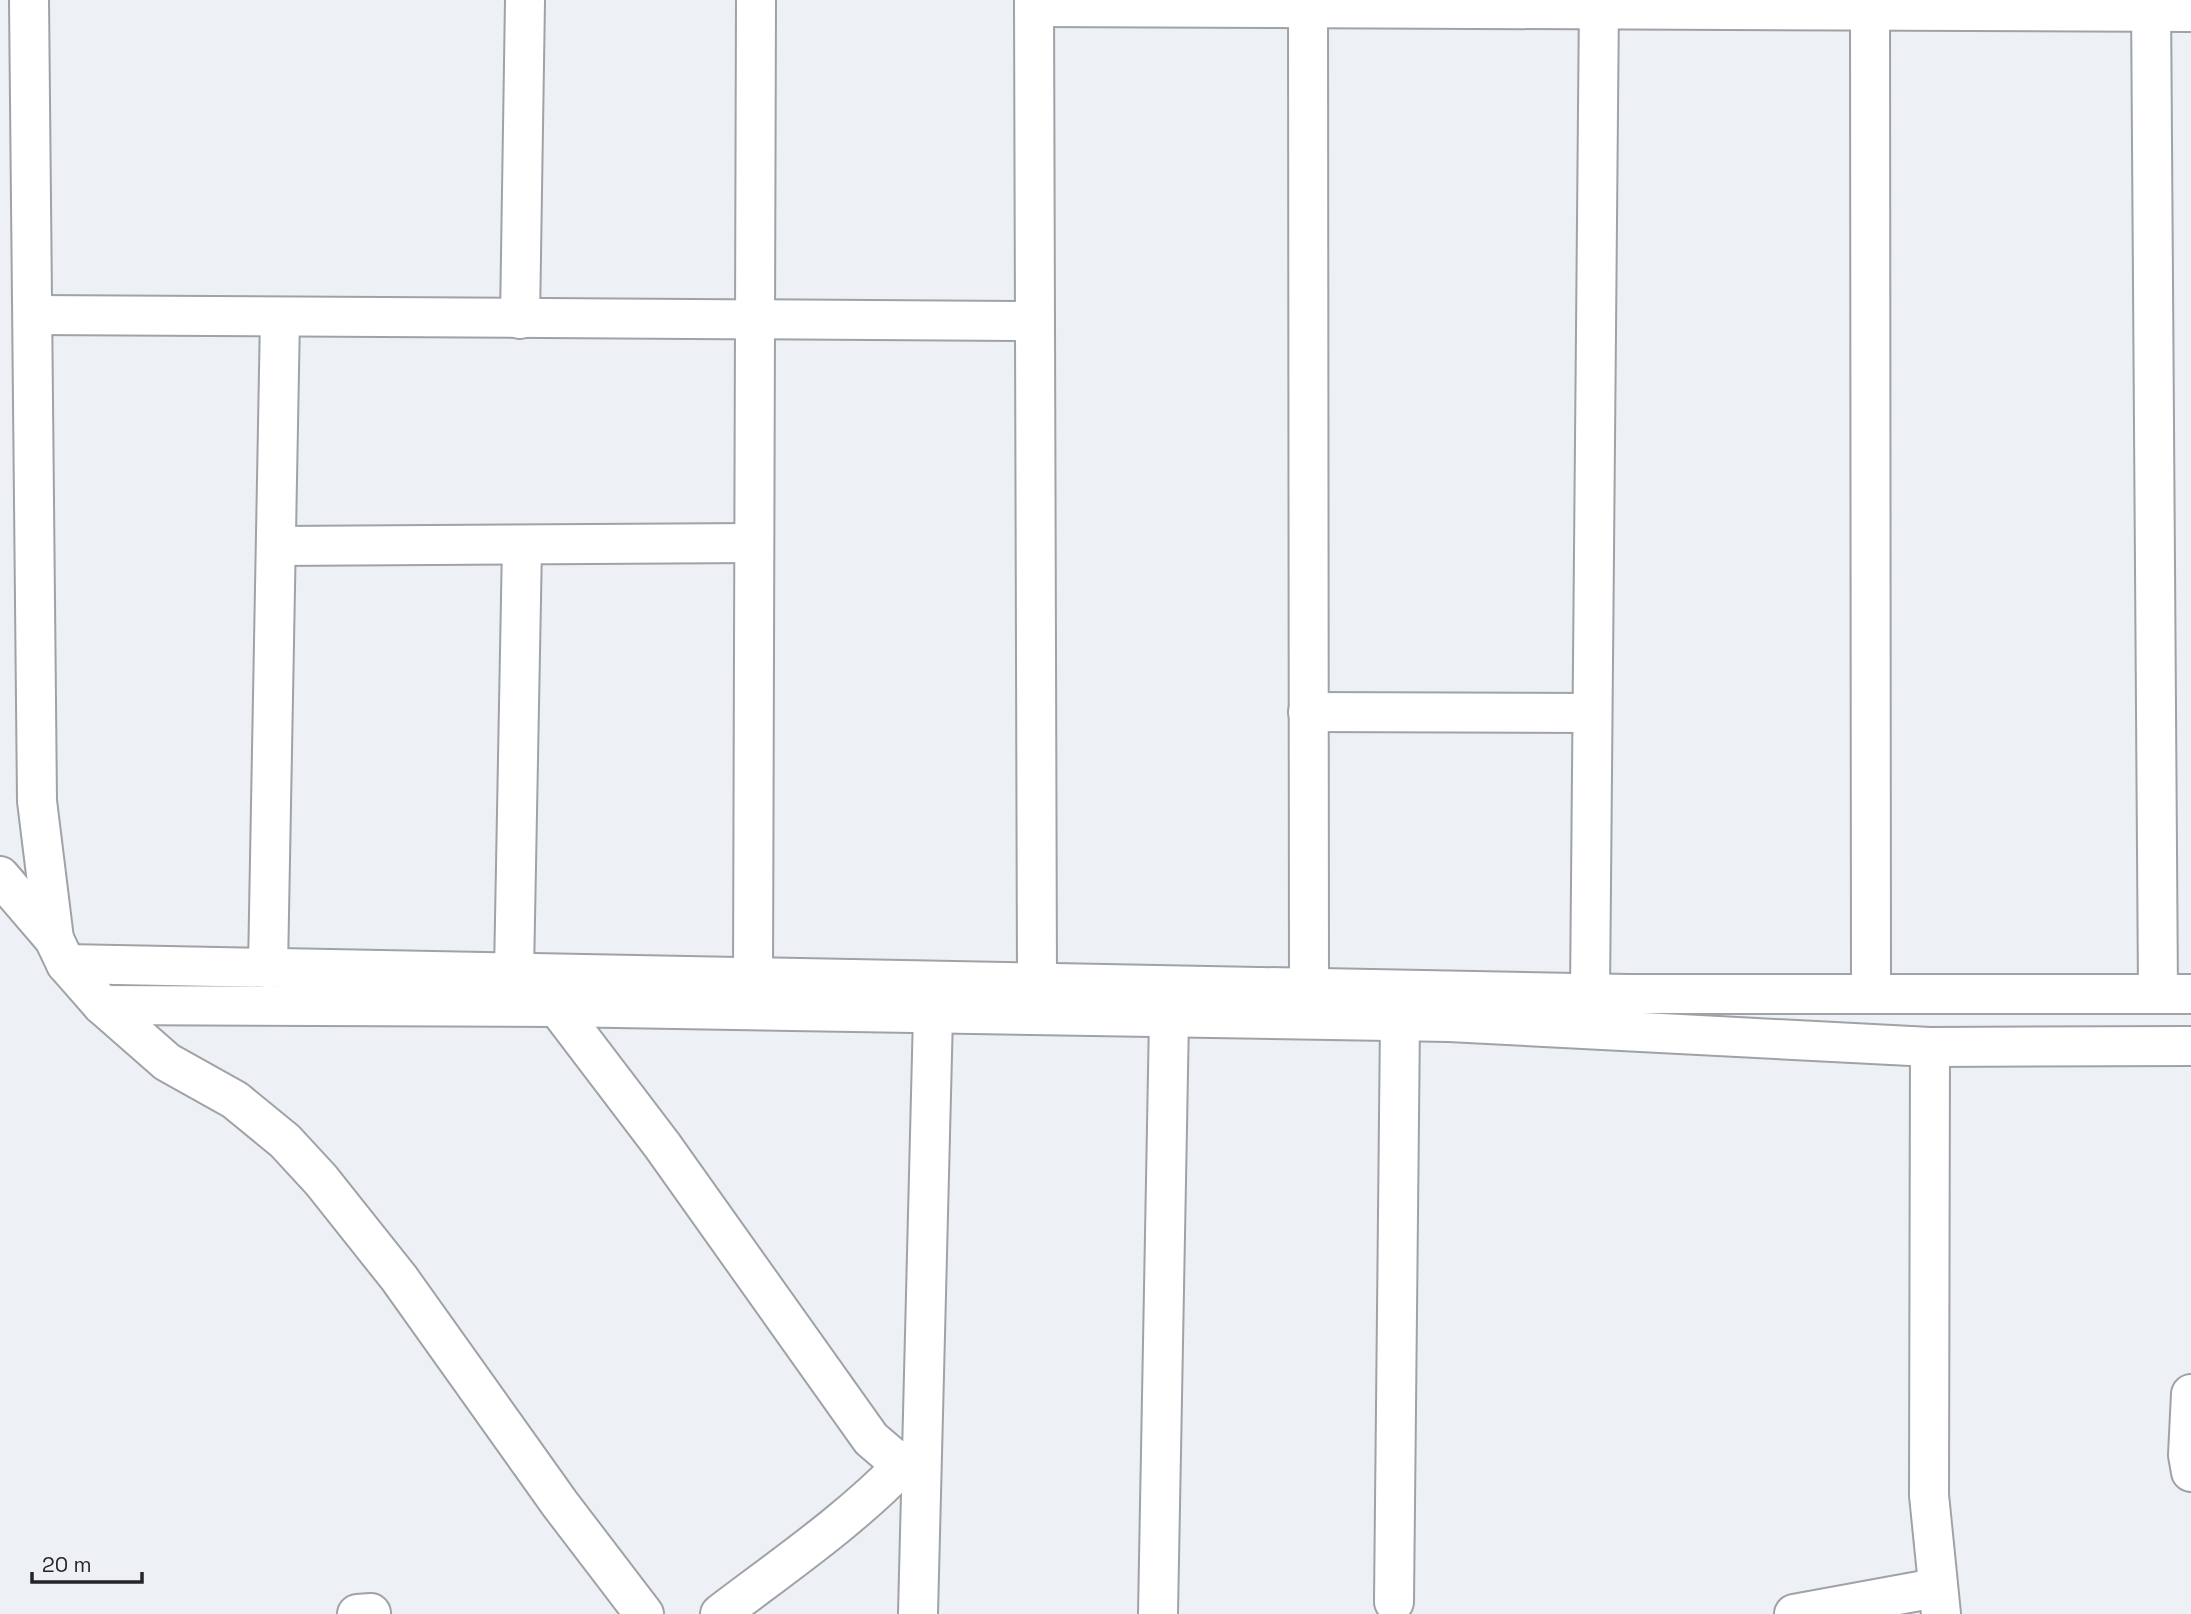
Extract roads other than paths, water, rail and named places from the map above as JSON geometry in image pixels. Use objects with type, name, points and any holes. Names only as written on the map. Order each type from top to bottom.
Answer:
[{"type":"street","points":[[29,0],[37,801],[60,951]]},
{"type":"street","points":[[520,319],[525,0]]},
{"type":"street","points":[[752,977],[756,0]]},
{"type":"street","points":[[1037,981],[1034,4],[2151,6],[2191,12]]},
{"type":"street","points":[[1308,4],[1309,987]]},
{"type":"street","points":[[1590,993],[1599,5]]},
{"type":"street","points":[[1870,5],[1871,993]]},
{"type":"street","points":[[60,951],[268,968],[514,973],[1590,993],[2174,993],[2151,6]]},
{"type":"street","points":[[33,315],[1035,321]]},
{"type":"street","points":[[268,968],[280,317]]},
{"type":"street","points":[[276,547],[754,542]]},
{"type":"street","points":[[514,973],[523,545]]},
{"type":"street","points":[[1308,712],[1592,713]]},
{"type":"street","points":[[0,876],[102,1005],[167,1062],[235,1100],[285,1141],[321,1180],[399,1278],[560,1504],[644,1614]]},
{"type":"street","points":[[102,1005],[557,1007],[1399,1021],[1930,1047],[2191,1046]]},
{"type":"street","points":[[557,1007],[662,1145],[871,1439],[913,1466]]},
{"type":"street","points":[[918,1614],[913,1466],[933,1015]]},
{"type":"street","points":[[1158,1614],[1168,1018]]},
{"type":"street","points":[[1394,1602],[1399,1021]]},
{"type":"street","points":[[1794,1614],[1938,1601],[1929,1495],[1930,1047]]},
{"type":"street","points":[[2191,1394],[2188,1455],[2191,1472]]},
{"type":"street","points":[[720,1614],[913,1466]]}]
